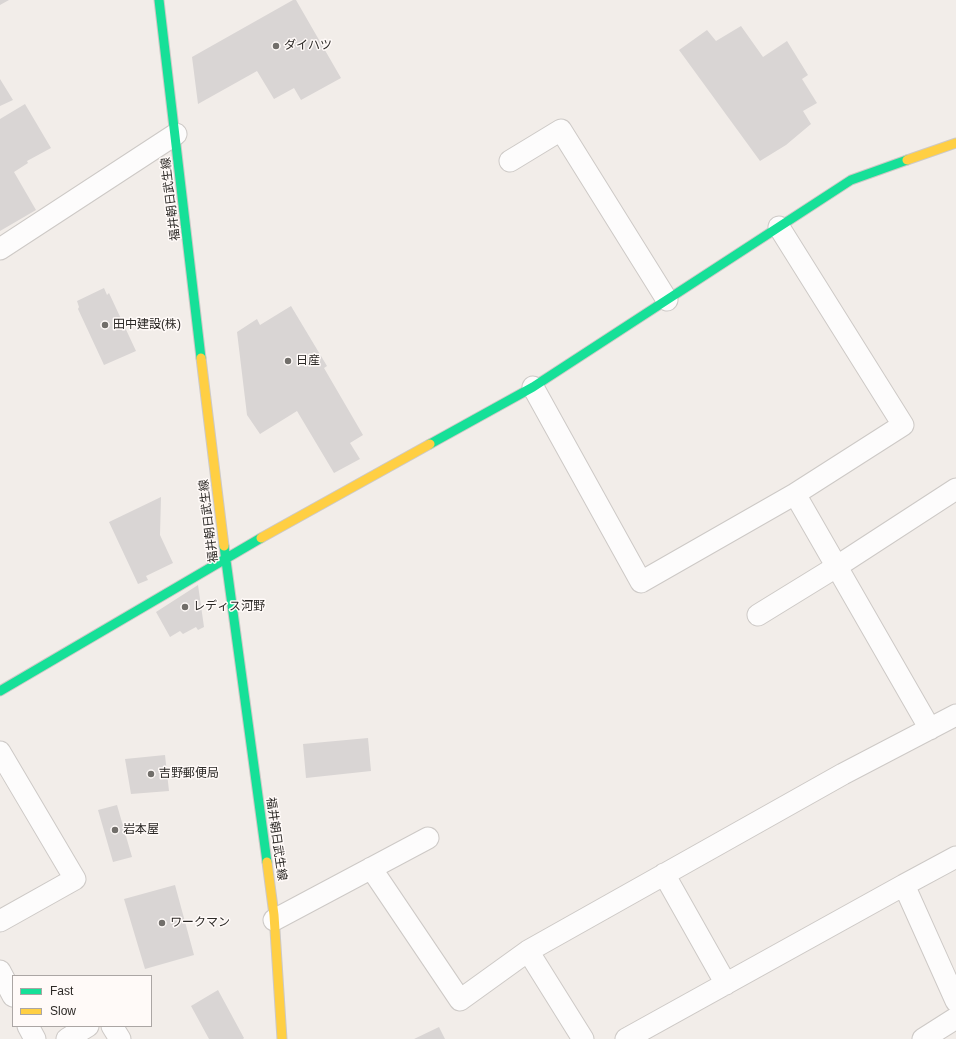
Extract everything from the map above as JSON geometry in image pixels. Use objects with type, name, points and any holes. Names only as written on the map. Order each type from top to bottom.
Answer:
[{"type":"street","name":"福井朝日武生線","points":[[160,0],[225,558],[274,920],[282,1039]]},
{"type":"street","points":[[510,161],[561,130],[667,300]]},
{"type":"street","points":[[0,249],[176,134]]},
{"type":"street","points":[[0,691],[225,558],[533,387],[851,180],[956,143]]},
{"type":"street","points":[[533,387],[642,582],[795,494],[903,425],[779,227]]},
{"type":"street","points":[[758,615],[836,567],[956,489]]},
{"type":"street","points":[[795,494],[930,729]]},
{"type":"street","points":[[371,868],[460,1000],[528,951],[843,774],[956,715]]},
{"type":"street","points":[[0,752],[75,879],[0,921]]},
{"type":"street","points":[[274,920],[428,838]]},
{"type":"street","points":[[626,1039],[956,856]]},
{"type":"street","points":[[664,874],[726,984]]},
{"type":"street","points":[[904,885],[956,1002]]},
{"type":"street","points":[[528,951],[583,1039]]},
{"type":"street","points":[[0,971],[12,994]]},
{"type":"street","points":[[923,1039],[956,1018]]},
{"type":"street","points":[[29,1027],[35,1039]]},
{"type":"street","points":[[67,1039],[86,1027]]},
{"type":"street","points":[[113,1027],[120,1039]]},
{"type":"building","points":[[0,0],[9,0],[0,5]]},
{"type":"building","points":[[293,0],[296,0],[341,78],[301,100],[294,88],[274,99],[257,71],[198,104],[192,57]]},
{"type":"building","points":[[741,26],[763,57],[787,41],[808,75],[802,79],[817,103],[803,111],[811,124],[786,145],[760,161],[679,50],[707,30],[716,41]]},
{"type":"building","points":[[0,79],[13,100],[0,106]]},
{"type":"building","points":[[25,104],[51,148],[27,161],[28,163],[14,172],[36,210],[0,231],[0,119]]},
{"type":"building","points":[[104,288],[107,295],[109,293],[136,351],[104,365],[78,309],[79,307],[77,301]]},
{"type":"building","points":[[291,306],[327,366],[324,368],[363,435],[350,443],[360,459],[334,473],[297,411],[260,434],[247,415],[237,332],[257,319],[260,325]]},
{"type":"building","points":[[161,497],[160,535],[173,563],[146,576],[148,580],[138,584],[109,522]]},
{"type":"building","points":[[198,585],[204,627],[198,630],[196,627],[183,634],[180,631],[170,637],[156,612]]},
{"type":"building","points":[[368,738],[371,771],[306,778],[303,744]]},
{"type":"building","points":[[165,755],[169,791],[131,794],[125,759]]},
{"type":"building","points":[[117,805],[132,857],[113,862],[98,810]]},
{"type":"building","points":[[175,885],[194,955],[145,969],[124,899]]},
{"type":"building","points":[[218,990],[244,1038],[243,1039],[209,1039],[191,1006]]},
{"type":"building","points":[[439,1027],[445,1039],[414,1039]]},
{"type":"traffic: fast","points":[[159,0],[201,358]]},
{"type":"traffic: fast","points":[[430,444],[533,387],[851,180],[907,160]]},
{"type":"traffic: fast","points":[[0,691],[261,538]]},
{"type":"traffic: fast","points":[[224,546],[267,862]]},
{"type":"traffic: slow","points":[[907,160],[956,143]]},
{"type":"traffic: slow","points":[[201,358],[224,546]]},
{"type":"traffic: slow","points":[[261,538],[430,444]]},
{"type":"traffic: slow","points":[[267,862],[274,915],[282,1039]]},
{"type":"place","name":"ダイハツ","points":[[276,46]]},
{"type":"place","name":"田中建設(株)","points":[[105,325]]},
{"type":"place","name":"日産","points":[[288,361]]},
{"type":"place","name":"レディス河野","points":[[185,607]]},
{"type":"place","name":"吉野郵便局","points":[[151,774]]},
{"type":"place","name":"岩本屋","points":[[115,830]]},
{"type":"place","name":"ワークマン","points":[[162,923]]}]
